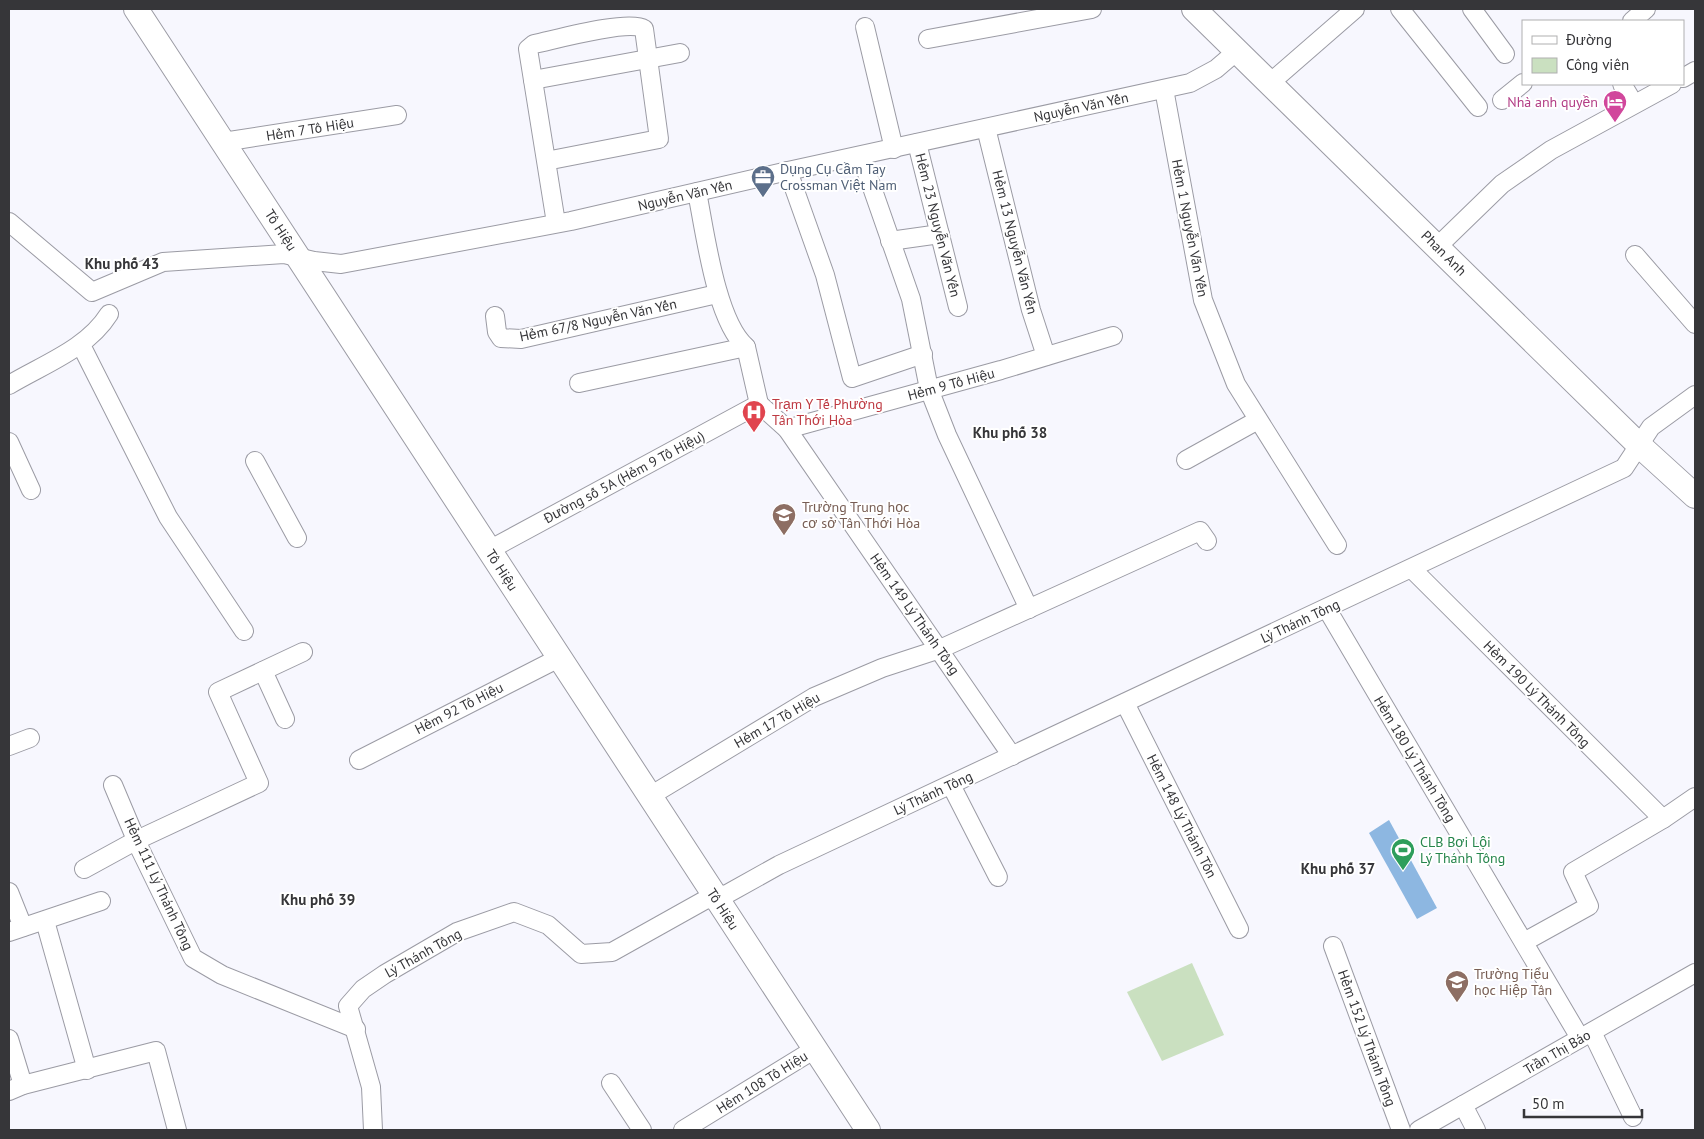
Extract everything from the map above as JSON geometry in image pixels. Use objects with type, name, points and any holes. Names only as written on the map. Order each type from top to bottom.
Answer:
[{"type":"street","name":"Tô Hiệu","points":[[136,9],[868,1130]]},
{"type":"street","points":[[928,38],[1092,9]]},
{"type":"street","name":"Phan Anh","points":[[1194,9],[1640,446],[1695,496]]},
{"type":"street","points":[[1270,83],[1355,9]]},
{"type":"street","points":[[1400,9],[1478,107]]},
{"type":"street","points":[[1472,9],[1505,54]]},
{"type":"street","points":[[1633,20],[1646,9]]},
{"type":"street","points":[[546,161],[659,139],[644,29],[640,26],[588,32],[530,46],[528,49],[546,161],[556,223]]},
{"type":"street","points":[[865,27],[894,149]]},
{"type":"street","name":"Nguyễn Văn Yến","points":[[9,222],[92,292],[163,262],[284,254],[341,264],[556,223],[1164,90],[1204,77],[1236,51]]},
{"type":"street","points":[[533,80],[680,54]]},
{"type":"street","points":[[1684,77],[1695,71]]},
{"type":"street","points":[[1502,100],[1522,84]]},
{"type":"street","points":[[1623,85],[1634,104]]},
{"type":"street","points":[[1437,247],[1502,184],[1551,150],[1670,85]]},
{"type":"street","name":"Hẻm 1 Nguyễn Văn Yến","points":[[1164,90],[1203,300],[1236,384],[1337,544]]},
{"type":"street","name":"Hẻm 7 Tô Hiệu","points":[[223,142],[397,116]]},
{"type":"street","name":"Hẻm 13 Nguyễn Văn Yến","points":[[986,128],[1031,310],[1046,356]]},
{"type":"street","name":"Hẻm 23 Nguyễn Văn Yến","points":[[917,143],[958,307]]},
{"type":"street","points":[[861,156],[911,299],[929,389],[947,435],[1029,609]]},
{"type":"street","points":[[788,171],[825,275],[852,378],[923,354]]},
{"type":"street","points":[[697,192],[717,294],[739,341],[746,347],[759,404]]},
{"type":"street","points":[[890,241],[940,234]]},
{"type":"street","points":[[1635,254],[1695,324]]},
{"type":"street","name":"Hẻm 67/8 Nguyễn Văn Yến","points":[[494,316],[497,332],[501,338],[521,339],[717,294]]},
{"type":"street","points":[[9,385],[81,345],[102,326],[110,314]]},
{"type":"street","name":"Hẻm 9 Tô Hiệu","points":[[787,429],[1113,336]]},
{"type":"street","points":[[81,345],[168,517],[244,631]]},
{"type":"street","points":[[579,383],[746,347]]},
{"type":"street","name":"Lý Thánh Tông","points":[[373,1130],[371,1087],[348,1006],[363,989],[458,932],[514,912],[548,925],[581,954],[612,952],[705,900],[727,894],[779,865],[1624,468],[1651,427],[1695,395]]},
{"type":"street","name":"Đường số 5A (Hẻm 9 Tô Hiệu)","points":[[489,550],[759,404]]},
{"type":"street","name":"Hẻm 149 Lý Thánh Tông","points":[[759,404],[787,429],[1012,756]]},
{"type":"street","points":[[1186,460],[1258,420]]},
{"type":"street","points":[[9,442],[31,490]]},
{"type":"street","points":[[255,461],[297,538]]},
{"type":"street","name":"Hẻm 17 Tô Hiệu","points":[[650,796],[814,697],[882,668],[940,649],[1200,531],[1207,541]]},
{"type":"street","name":"Hẻm 190 Lý Thánh Tông","points":[[1412,569],[1663,819]]},
{"type":"street","name":"Hẻm 180 Lý Thánh Tông","points":[[1326,609],[1524,942],[1586,1035],[1633,1117]]},
{"type":"street","points":[[84,869],[137,840],[259,783],[218,692],[303,652]]},
{"type":"street","name":"Hẻm 92 Tô Hiệu","points":[[359,760],[560,658]]},
{"type":"street","points":[[264,671],[285,719]]},
{"type":"street","name":"Hẻm 148 Lý Thánh Tôn","points":[[1125,703],[1239,929]]},
{"type":"street","points":[[9,746],[30,738]]},
{"type":"street","name":"Hẻm 111 Lý Thánh Tông","points":[[113,784],[137,840],[193,958],[222,975],[356,1029]]},
{"type":"street","points":[[951,785],[998,877]]},
{"type":"street","points":[[1524,942],[1589,906],[1573,872],[1663,819],[1695,797]]},
{"type":"street","points":[[9,892],[16,930],[101,902]]},
{"type":"street","points":[[45,921],[87,1070]]},
{"type":"street","name":"Hẻm 152 Lý Thánh Tông","points":[[1333,946],[1401,1130]]},
{"type":"street","name":"Trần Thị Báo","points":[[1419,1130],[1695,973]]},
{"type":"street","points":[[9,1039],[16,1088],[156,1051],[177,1130]]},
{"type":"street","name":"Hẻm 108 Tô Hiệu","points":[[683,1130],[815,1049]]},
{"type":"street","points":[[611,1083],[642,1130]]},
{"type":"street","points":[[1463,1105],[1476,1130]]},
{"type":"green space","points":[[1192,963],[1224,1035],[1162,1061],[1127,992]]},
{"type":"water","name":"CLB Bơi Lội Lý Thánh Tông","points":[[1389,820],[1437,908],[1417,919],[1369,833]]},
{"type":"place","name":"Nhà anh quyền","points":[[1615,123]]},
{"type":"place","name":"Dụng Cụ Cầm Tay Crossman Việt Nam","points":[[763,198]]},
{"type":"place","name":"Trạm Y Tế Phường Tân Thới Hòa","points":[[754,433]]},
{"type":"place","name":"Trường Trung học cơ sở Tân Thới Hòa","points":[[784,536]]},
{"type":"place","name":"CLB Bơi Lội Lý Thánh Tông","points":[[1403,871]]},
{"type":"place","name":"Trường Tiểu học Hiệp Tân","points":[[1457,1003]]},
{"type":"district","name":"Khu phố 43","points":[[122,263]]},
{"type":"district","name":"Khu phố 38","points":[[1010,432]]},
{"type":"district","name":"Khu phố 37","points":[[1338,868]]},
{"type":"district","name":"Khu phố 39","points":[[318,899]]}]
